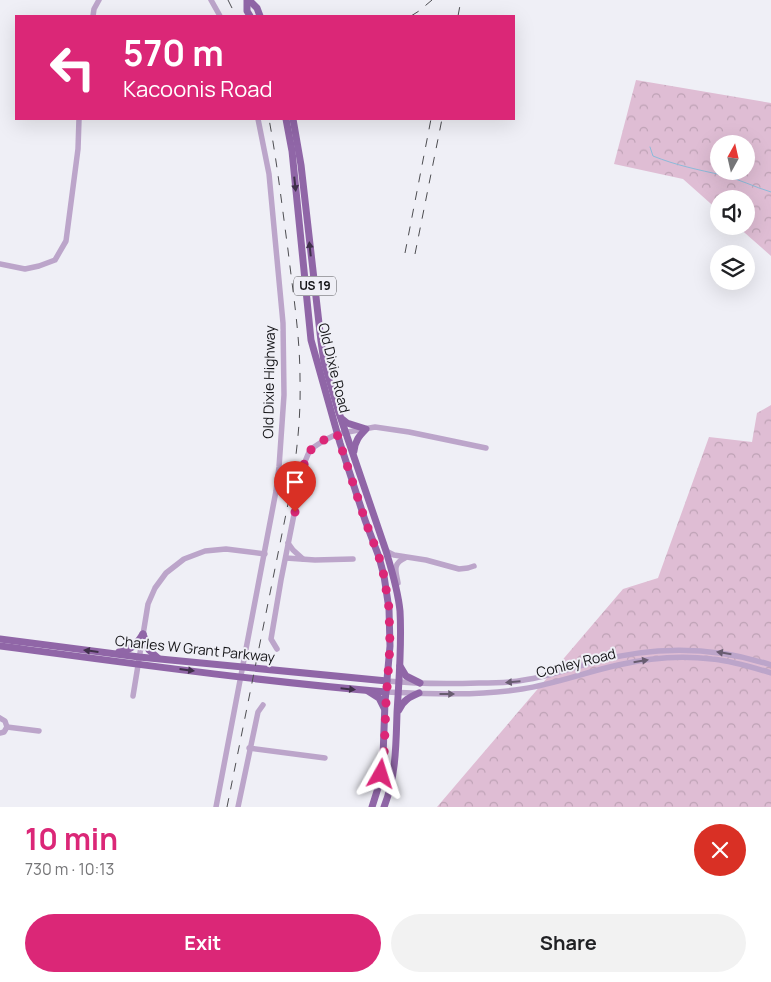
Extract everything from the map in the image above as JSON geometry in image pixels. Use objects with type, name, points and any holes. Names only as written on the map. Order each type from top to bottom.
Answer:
[{"type":"main road","points":[[248,0],[247,10],[250,15]]},
{"type":"main road","points":[[248,0],[257,8],[260,15]]},
{"type":"main road","name":"US 19","points":[[286,120],[293,136]]},
{"type":"main road","name":"US 19","points":[[293,120],[293,136]]},
{"type":"main road","name":"Old Dixie Road","points":[[293,136],[304,187],[322,350],[341,418],[386,551],[400,610],[400,665],[395,765],[384,807]]},
{"type":"main road","name":"Old Dixie Road","points":[[293,136],[292,151],[311,340],[337,434],[379,557],[389,608],[390,646],[386,692],[384,757],[372,807]]},
{"type":"main road","points":[[341,418],[347,423],[366,429],[355,443],[354,454]]},
{"type":"main road","points":[[114,653],[127,651],[132,648],[143,634]]},
{"type":"main road","points":[[143,634],[149,650],[159,659]]},
{"type":"main road","name":"Charles W Grant Parkway","points":[[0,639],[140,657],[387,681]]},
{"type":"main road","name":"Charles W Grant Parkway","points":[[0,646],[138,665],[386,692]]},
{"type":"main road","points":[[371,680],[382,674],[389,661]]},
{"type":"main road","points":[[400,665],[406,676],[420,684]]},
{"type":"main road","points":[[365,690],[379,698],[385,712]]},
{"type":"main road","points":[[397,715],[404,701],[419,694]]},
{"type":"street","points":[[93,15],[99,0]]},
{"type":"street","points":[[211,0],[219,15]]},
{"type":"street","points":[[0,264],[25,269],[30,268],[54,260],[60,252],[66,241],[78,149],[79,120]]},
{"type":"street","name":"Old Dixie Highway","points":[[216,807],[276,491],[284,395],[281,296],[269,174],[258,120]]},
{"type":"street","points":[[277,649],[271,640],[288,543],[304,464],[308,454],[317,444],[337,434],[375,427],[486,448]]},
{"type":"street","points":[[288,543],[303,559]]},
{"type":"street","points":[[133,696],[148,604],[155,588],[166,573],[184,559],[196,553],[216,550],[238,550],[265,554]]},
{"type":"street","points":[[386,551],[405,558],[426,560],[459,569],[474,566]]},
{"type":"street","points":[[286,558],[353,559]]},
{"type":"street","points":[[400,630],[402,611],[396,565],[398,561],[405,558]]},
{"type":"street","name":"Conley Road","points":[[387,681],[420,684],[523,681],[629,654],[667,650],[719,652],[771,665]]},
{"type":"street","name":"Conley Road","points":[[386,692],[474,694],[523,689],[620,664],[673,657],[712,658],[771,672]]},
{"type":"street","points":[[238,807],[249,748],[258,712],[263,705]]},
{"type":"street","points":[[0,718],[6,721],[7,727],[4,732],[0,733]]},
{"type":"street","points":[[7,727],[38,731]]},
{"type":"street","points":[[249,748],[325,758]]},
{"type":"green space","points":[[636,80],[771,103],[771,256],[747,235],[755,235],[755,190],[710,190],[710,203],[683,179],[614,164]]},
{"type":"green space","points":[[771,405],[771,807],[437,807],[623,589],[658,578],[709,437],[752,442],[757,413]]},
{"type":"waterway","points":[[650,147],[653,156],[661,159],[728,177],[771,192]]},
{"type":"railway","points":[[228,0],[236,15]]},
{"type":"railway","points":[[413,15],[432,0]]},
{"type":"railway","points":[[458,15],[461,0]]},
{"type":"railway","points":[[227,807],[291,489],[299,421],[300,363],[298,331],[269,120]]},
{"type":"railway","points":[[405,253],[431,120]]},
{"type":"railway","points":[[415,254],[442,120]]},
{"type":"route","points":[[295,512],[304,464],[308,454],[317,444],[337,434],[379,557],[388,596],[390,646],[384,757],[381,774]]}]
